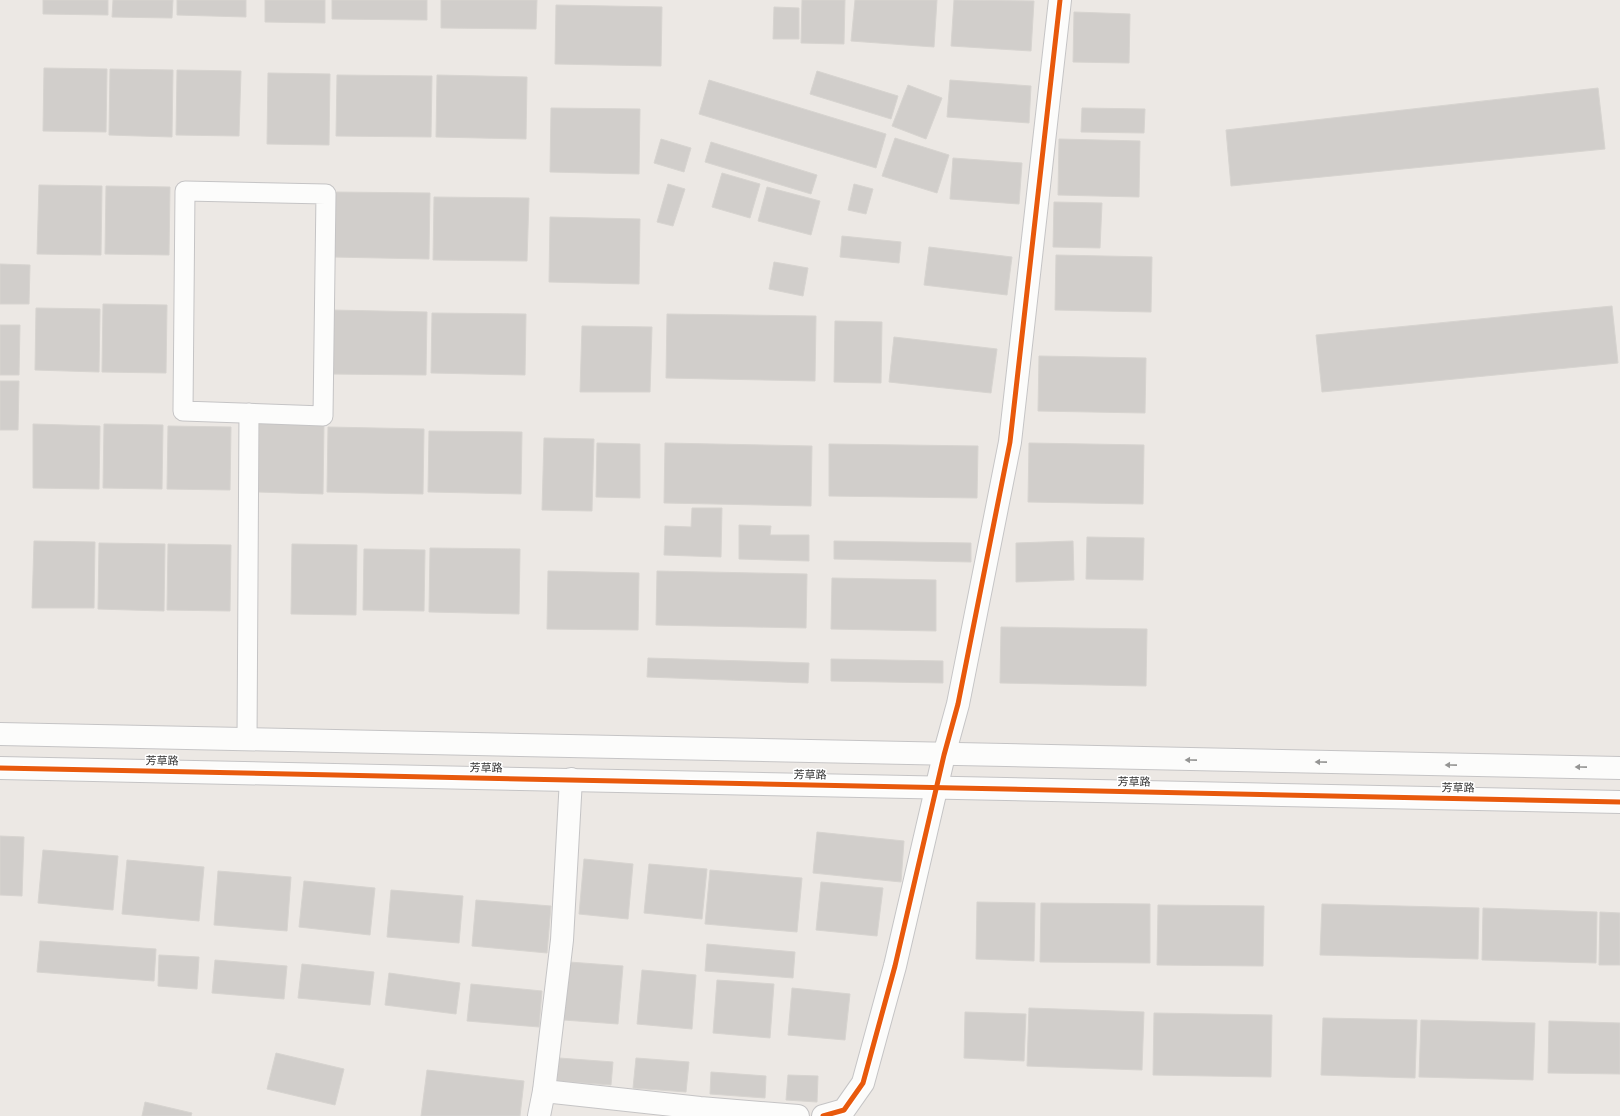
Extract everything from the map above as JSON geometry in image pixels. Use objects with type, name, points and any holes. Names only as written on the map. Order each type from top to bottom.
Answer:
[{"type":"street","points":[[822,1116],[844,1110],[863,1083],[895,966],[944,755],[958,704],[1010,442],[1060,0]]},
{"type":"street","name":"芳草路","points":[[0,734],[1620,768]]},
{"type":"street","name":"芳草路","points":[[0,768],[1620,802]]},
{"type":"street","points":[[539,1116],[544,1091],[562,940],[571,779]]},
{"type":"street","points":[[544,1091],[700,1108],[798,1116]]},
{"type":"lane","points":[[185,191],[326,194],[323,416],[250,413],[182,411],[185,191]]},
{"type":"lane","points":[[247,740],[250,413]]},
{"type":"building","points":[[43,0],[108,0],[108,15],[43,14]]},
{"type":"building","points":[[113,0],[173,0],[172,18],[112,17]]},
{"type":"building","points":[[177,0],[246,0],[246,17],[177,15]]},
{"type":"building","points":[[265,0],[325,0],[325,23],[265,22]]},
{"type":"building","points":[[332,0],[427,0],[427,20],[332,19]]},
{"type":"building","points":[[441,0],[537,0],[536,29],[441,28]]},
{"type":"building","points":[[802,0],[845,0],[844,44],[801,43]]},
{"type":"building","points":[[855,0],[937,0],[934,47],[851,41]]},
{"type":"building","points":[[954,0],[1034,1],[1031,51],[951,46]]},
{"type":"building","points":[[556,5],[662,7],[661,66],[555,64]]},
{"type":"building","points":[[774,7],[799,8],[799,39],[773,39]]},
{"type":"building","points":[[1074,12],[1130,14],[1129,63],[1073,62]]},
{"type":"building","points":[[44,68],[107,69],[106,132],[43,131]]},
{"type":"building","points":[[110,69],[173,70],[172,137],[109,135]]},
{"type":"building","points":[[177,70],[241,71],[239,136],[176,135]]},
{"type":"building","points":[[817,71],[898,96],[891,119],[810,94]]},
{"type":"building","points":[[268,73],[330,74],[329,145],[267,144]]},
{"type":"building","points":[[337,75],[432,76],[431,137],[336,136]]},
{"type":"building","points":[[437,75],[527,77],[526,139],[436,137]]},
{"type":"building","points":[[709,80],[886,134],[876,168],[699,114]]},
{"type":"building","points":[[950,80],[1031,86],[1029,123],[947,117]]},
{"type":"building","points":[[908,85],[942,98],[926,139],[892,126]]},
{"type":"building","points":[[1598,88],[1605,149],[1231,186],[1226,130]]},
{"type":"building","points":[[551,108],[640,109],[639,174],[550,172]]},
{"type":"building","points":[[1082,108],[1145,109],[1144,133],[1081,132]]},
{"type":"building","points":[[895,138],[949,155],[937,193],[882,176]]},
{"type":"building","points":[[661,139],[691,148],[684,172],[654,163]]},
{"type":"building","points":[[1059,139],[1140,141],[1139,197],[1058,195]]},
{"type":"building","points":[[711,142],[817,175],[811,194],[705,162]]},
{"type":"building","points":[[953,158],[1022,163],[1019,204],[950,199]]},
{"type":"building","points":[[722,173],[760,184],[750,218],[712,207]]},
{"type":"building","points":[[668,184],[685,189],[673,226],[657,222]]},
{"type":"building","points":[[854,184],[873,189],[866,214],[848,210]]},
{"type":"building","points":[[39,185],[102,186],[101,255],[37,254]]},
{"type":"building","points":[[106,186],[170,187],[169,255],[105,254]]},
{"type":"building","points":[[767,187],[820,201],[811,235],[758,221]]},
{"type":"building","points":[[333,192],[430,193],[429,259],[333,257]]},
{"type":"building","points":[[434,197],[529,198],[527,261],[433,260]]},
{"type":"building","points":[[1054,202],[1102,203],[1100,248],[1053,247]]},
{"type":"building","points":[[550,217],[640,219],[639,284],[549,282]]},
{"type":"building","points":[[842,236],[901,242],[899,263],[840,257]]},
{"type":"building","points":[[929,247],[1012,257],[1007,295],[924,285]]},
{"type":"building","points":[[1056,255],[1152,257],[1151,312],[1055,310]]},
{"type":"building","points":[[774,262],[808,268],[803,296],[769,289]]},
{"type":"building","points":[[0,264],[30,265],[29,304],[0,304]]},
{"type":"building","points":[[103,304],[167,305],[166,373],[102,372]]},
{"type":"building","points":[[1612,306],[1618,363],[1322,392],[1316,335]]},
{"type":"building","points":[[36,308],[100,309],[99,372],[35,370]]},
{"type":"building","points":[[331,310],[427,312],[426,375],[330,374]]},
{"type":"building","points":[[432,313],[526,314],[525,375],[431,373]]},
{"type":"building","points":[[667,314],[816,316],[815,381],[666,378]]},
{"type":"building","points":[[835,321],[882,322],[881,383],[834,382]]},
{"type":"building","points":[[0,325],[20,325],[19,375],[0,375]]},
{"type":"building","points":[[582,326],[652,327],[650,392],[580,392]]},
{"type":"building","points":[[894,337],[997,349],[991,393],[889,382]]},
{"type":"building","points":[[1039,356],[1146,358],[1145,413],[1038,411]]},
{"type":"building","points":[[0,381],[19,381],[18,430],[0,430]]},
{"type":"building","points":[[259,423],[324,423],[323,494],[258,492]]},
{"type":"building","points":[[33,424],[100,426],[99,489],[33,488]]},
{"type":"building","points":[[104,424],[163,425],[162,489],[103,488]]},
{"type":"building","points":[[168,426],[231,427],[230,490],[167,489]]},
{"type":"building","points":[[328,427],[424,429],[423,494],[327,492]]},
{"type":"building","points":[[429,431],[522,432],[521,494],[428,492]]},
{"type":"building","points":[[544,438],[594,439],[592,511],[542,510]]},
{"type":"building","points":[[597,443],[640,444],[640,498],[596,497]]},
{"type":"building","points":[[665,443],[812,446],[811,506],[664,503]]},
{"type":"building","points":[[1029,443],[1144,445],[1143,504],[1028,502]]},
{"type":"building","points":[[829,444],[978,446],[977,498],[829,496]]},
{"type":"building","points":[[692,508],[722,508],[721,557],[664,555],[665,526],[691,527]]},
{"type":"building","points":[[739,525],[771,526],[770,535],[809,535],[809,561],[739,559]]},
{"type":"building","points":[[1087,537],[1144,538],[1143,580],[1086,579]]},
{"type":"building","points":[[34,541],[95,542],[94,608],[32,608]]},
{"type":"building","points":[[834,541],[971,543],[971,562],[834,559]]},
{"type":"building","points":[[1073,541],[1074,580],[1016,582],[1016,543]]},
{"type":"building","points":[[99,543],[165,544],[164,611],[98,609]]},
{"type":"building","points":[[168,544],[231,545],[230,611],[167,610]]},
{"type":"building","points":[[292,544],[357,545],[356,615],[291,614]]},
{"type":"building","points":[[430,548],[520,549],[519,614],[429,612]]},
{"type":"building","points":[[364,549],[425,550],[424,611],[363,610]]},
{"type":"building","points":[[548,571],[639,573],[638,630],[547,629]]},
{"type":"building","points":[[657,571],[807,574],[806,628],[656,625]]},
{"type":"building","points":[[832,578],[936,580],[936,631],[831,629]]},
{"type":"building","points":[[1001,627],[1147,629],[1146,686],[1000,683]]},
{"type":"building","points":[[648,658],[809,663],[808,683],[647,677]]},
{"type":"building","points":[[831,659],[943,661],[943,683],[831,681]]},
{"type":"building","points":[[817,832],[904,841],[901,882],[813,873]]},
{"type":"building","points":[[0,836],[24,837],[22,896],[0,895]]},
{"type":"building","points":[[43,850],[118,856],[113,910],[38,903]]},
{"type":"building","points":[[584,859],[633,864],[628,919],[579,914]]},
{"type":"building","points":[[127,860],[204,867],[199,921],[122,914]]},
{"type":"building","points":[[649,864],[707,869],[702,919],[644,913]]},
{"type":"building","points":[[710,870],[802,878],[797,932],[705,924]]},
{"type":"building","points":[[218,871],[291,877],[287,931],[214,925]]},
{"type":"building","points":[[304,881],[375,888],[370,935],[299,927]]},
{"type":"building","points":[[821,882],[883,888],[877,936],[816,930]]},
{"type":"building","points":[[391,890],[463,896],[459,943],[387,937]]},
{"type":"building","points":[[476,900],[551,906],[547,953],[472,946]]},
{"type":"building","points":[[977,902],[1035,903],[1034,961],[976,959]]},
{"type":"building","points":[[1041,903],[1150,904],[1150,963],[1040,962]]},
{"type":"building","points":[[1322,904],[1479,908],[1478,959],[1320,955]]},
{"type":"building","points":[[1158,905],[1264,906],[1263,966],[1157,965]]},
{"type":"building","points":[[1483,908],[1597,912],[1596,963],[1482,960]]},
{"type":"building","points":[[1600,912],[1620,913],[1620,965],[1599,965]]},
{"type":"building","points":[[40,941],[156,949],[154,981],[37,972]]},
{"type":"building","points":[[707,944],[795,952],[793,978],[705,971]]},
{"type":"building","points":[[159,955],[199,957],[197,989],[158,986]]},
{"type":"building","points":[[215,960],[287,966],[284,999],[212,993]]},
{"type":"building","points":[[569,962],[623,966],[618,1024],[564,1020]]},
{"type":"building","points":[[302,964],[374,972],[370,1005],[298,998]]},
{"type":"building","points":[[642,970],[696,975],[692,1029],[637,1024]]},
{"type":"building","points":[[389,973],[460,983],[456,1014],[385,1005]]},
{"type":"building","points":[[717,980],[774,984],[770,1038],[713,1033]]},
{"type":"building","points":[[471,984],[542,991],[539,1027],[467,1021]]},
{"type":"building","points":[[792,988],[850,994],[845,1040],[788,1035]]},
{"type":"building","points":[[1029,1008],[1144,1012],[1142,1070],[1027,1066]]},
{"type":"building","points":[[965,1012],[1026,1014],[1024,1061],[964,1058]]},
{"type":"building","points":[[1154,1013],[1272,1015],[1271,1077],[1153,1075]]},
{"type":"building","points":[[1323,1018],[1417,1020],[1415,1078],[1321,1075]]},
{"type":"building","points":[[1421,1020],[1535,1023],[1533,1080],[1419,1077]]},
{"type":"building","points":[[1549,1021],[1620,1023],[1620,1074],[1548,1073]]},
{"type":"building","points":[[276,1053],[344,1069],[335,1105],[267,1089]]},
{"type":"building","points":[[559,1058],[613,1062],[611,1085],[557,1081]]},
{"type":"building","points":[[636,1058],[689,1062],[686,1092],[633,1088]]},
{"type":"building","points":[[427,1070],[524,1081],[520,1116],[421,1116]]},
{"type":"building","points":[[711,1072],[766,1076],[765,1098],[710,1094]]},
{"type":"building","points":[[788,1075],[818,1076],[817,1102],[786,1100]]},
{"type":"building","points":[[145,1102],[192,1113],[191,1116],[142,1116]]},
{"type":"cycle path","points":[[823,1116],[844,1110],[863,1083],[895,966],[944,755],[958,704],[1010,442],[1060,0]]},
{"type":"cycle path","points":[[0,768],[1620,802]]}]
